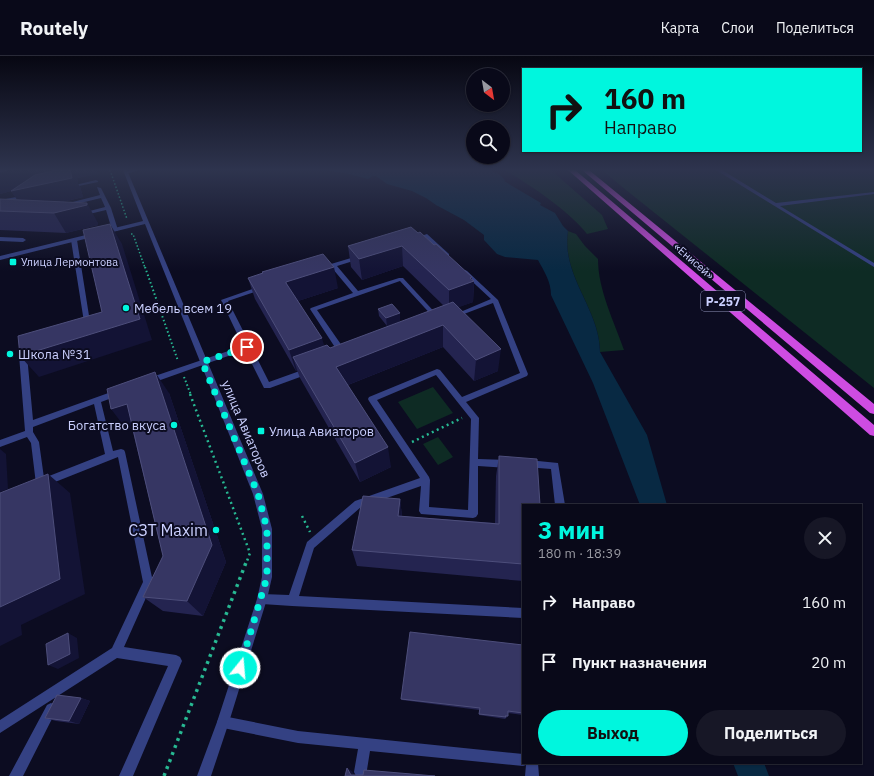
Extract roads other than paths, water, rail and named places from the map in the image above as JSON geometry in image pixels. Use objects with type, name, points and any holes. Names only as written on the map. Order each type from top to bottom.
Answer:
[{"type":"highway","name":"«Енисей»","points":[[610,204],[874,432]]},
{"type":"highway","name":"«Енисей»","points":[[625,204],[874,410]]},
{"type":"street","points":[[58,211],[68,204]]},
{"type":"street","points":[[106,204],[115,230]]},
{"type":"street","name":"улица Авиаторов","points":[[139,204],[202,362],[253,481],[267,529],[267,577],[262,599],[223,722],[204,776]]},
{"type":"street","points":[[775,205],[787,204]]},
{"type":"street","points":[[775,205],[874,264]]},
{"type":"street","points":[[73,216],[108,208]]},
{"type":"street","points":[[0,258],[146,222]]},
{"type":"street","points":[[405,243],[427,236],[449,257]]},
{"type":"street","points":[[0,239],[23,240]]},
{"type":"street","points":[[74,240],[87,322],[80,330]]},
{"type":"street","points":[[319,270],[369,254]]},
{"type":"street","points":[[333,266],[357,294]]},
{"type":"street","points":[[460,401],[524,374],[495,300],[461,268]]},
{"type":"street","points":[[346,356],[313,309],[402,279],[437,322],[495,300]]},
{"type":"street","points":[[268,286],[224,300],[267,386],[317,367]]},
{"type":"street","points":[[0,727],[116,652],[148,582],[121,452],[37,485],[35,442],[29,429],[22,354],[31,347]]},
{"type":"street","points":[[138,385],[247,347]]},
{"type":"street","points":[[437,372],[460,401],[475,418],[473,514],[424,511],[426,480],[372,399],[437,372]]},
{"type":"street","points":[[0,444],[29,429],[125,390]]},
{"type":"street","points":[[97,401],[110,456]]},
{"type":"street","points":[[474,462],[555,466],[560,504]]},
{"type":"street","points":[[292,600],[310,545],[314,541],[358,504],[426,480]]},
{"type":"street","points":[[262,599],[522,613]]},
{"type":"street","points":[[116,652],[176,660],[126,776]]},
{"type":"street","points":[[16,776],[62,687]]},
{"type":"street","points":[[223,722],[298,737],[522,760]]},
{"type":"street","points":[[361,772],[365,744]]},
{"type":"street","points":[[532,764],[532,776]]},
{"type":"water","points":[[434,204],[541,204],[540,205],[555,213],[568,231],[567,247],[570,263],[594,321],[600,352],[647,435],[667,504],[640,504],[593,383],[551,295],[551,290],[545,272],[538,260],[505,257],[497,254],[484,240],[484,235],[464,220]]},
{"type":"water","points":[[733,764],[764,764],[769,776],[738,776]]},
{"type":"place","name":"Улица Лермонтова","points":[[13,262]]},
{"type":"place","name":"Мебель всем 19","points":[[126,308]]},
{"type":"place","name":"Школа №31","points":[[10,354]]},
{"type":"place","name":"Богатство вкуса","points":[[174,425]]},
{"type":"place","name":"Улица Авиаторов","points":[[261,431]]},
{"type":"place","name":"СЗТ Maxim","points":[[216,530]]}]
